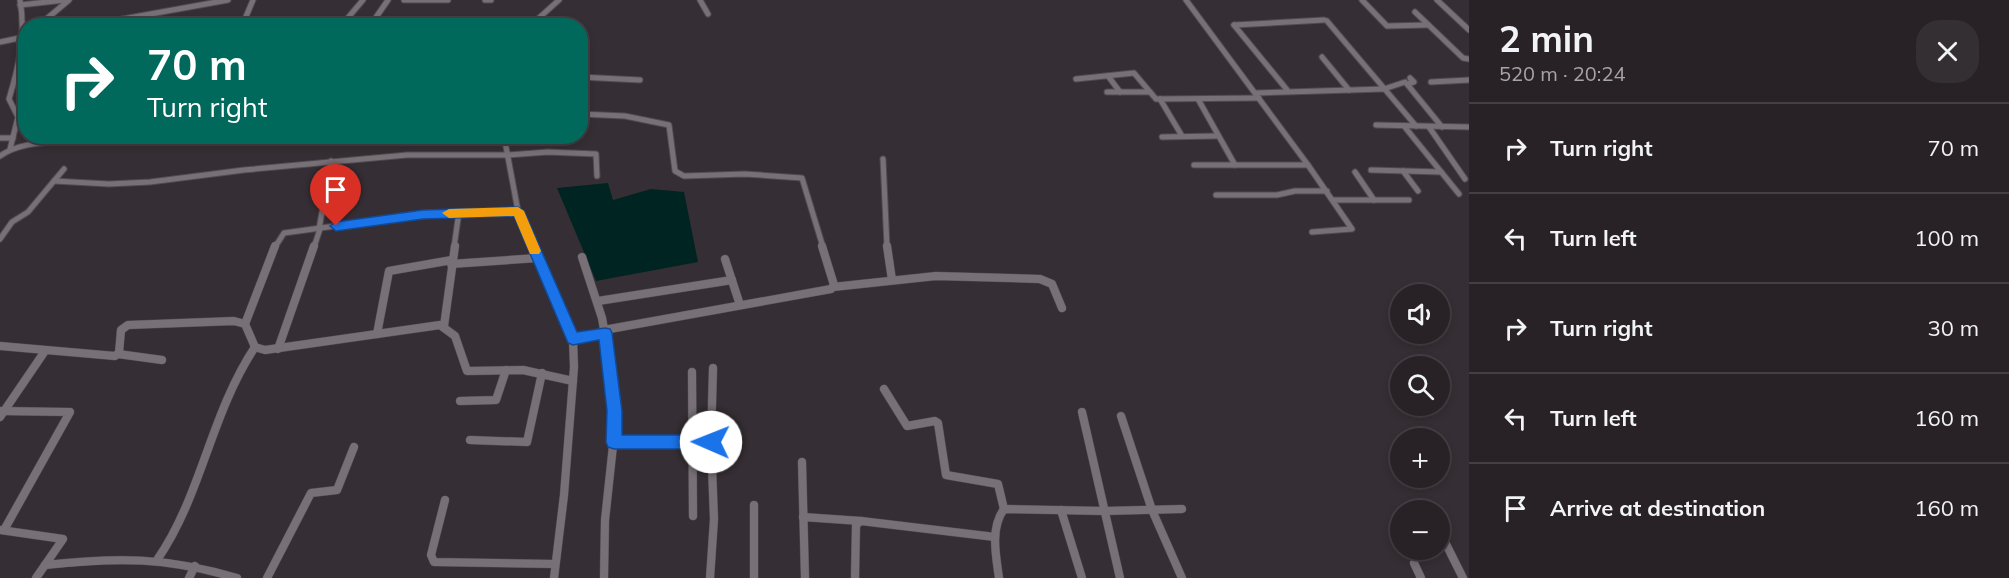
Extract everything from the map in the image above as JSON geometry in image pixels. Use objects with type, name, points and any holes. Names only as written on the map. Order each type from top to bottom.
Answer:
[{"type":"street","points":[[23,18],[20,3],[67,0]]},
{"type":"street","points":[[47,18],[67,0]]},
{"type":"street","points":[[126,18],[205,2],[228,0]]},
{"type":"street","points":[[245,18],[253,0]]},
{"type":"street","points":[[348,18],[363,0]]},
{"type":"street","points":[[376,18],[388,0]]},
{"type":"street","points":[[404,0],[448,0]]},
{"type":"street","points":[[485,0],[491,0]]},
{"type":"street","points":[[538,18],[559,0]]},
{"type":"street","points":[[700,0],[708,14]]},
{"type":"street","points":[[1186,0],[1327,191],[1352,229],[1312,232]]},
{"type":"street","points":[[1362,0],[1387,26],[1428,25]]},
{"type":"street","points":[[1437,0],[1469,30]]},
{"type":"street","points":[[1415,12],[1463,58],[1469,58]]},
{"type":"street","points":[[1288,92],[1234,25],[1325,21],[1416,126]]},
{"type":"street","points":[[0,42],[18,39]]},
{"type":"street","points":[[1322,57],[1349,90]]},
{"type":"street","points":[[10,149],[18,117],[9,97],[18,66]]},
{"type":"street","points":[[1076,79],[1136,74],[1156,99],[1198,99],[1288,92],[1384,89],[1408,80],[1414,82],[1407,84],[1442,127]]},
{"type":"street","points":[[1108,76],[1120,92]]},
{"type":"street","points":[[588,77],[640,80]]},
{"type":"street","points":[[1431,82],[1469,80]]},
{"type":"street","points":[[1107,92],[1150,92]]},
{"type":"street","points":[[1160,99],[1182,136]]},
{"type":"street","points":[[1198,99],[1235,165]]},
{"type":"street","points":[[588,114],[626,116],[669,125],[672,161],[675,171],[684,176],[745,174],[802,178],[833,287]]},
{"type":"street","points":[[1376,125],[1469,127]]},
{"type":"street","points":[[1404,126],[1459,194]]},
{"type":"street","points":[[1429,127],[1465,179]]},
{"type":"street","points":[[1162,137],[1218,136]]},
{"type":"street","points":[[0,138],[13,138]]},
{"type":"street","points":[[0,156],[10,149],[36,144]]},
{"type":"street","points":[[505,144],[518,211],[573,339],[573,381],[564,495],[554,578]]},
{"type":"street","points":[[54,181],[109,184],[150,182],[407,154],[507,155],[548,152],[594,153],[597,156],[597,176]]},
{"type":"street","points":[[883,159],[887,252],[892,280]]},
{"type":"street","points":[[278,349],[319,229],[331,161]]},
{"type":"street","points":[[1194,165],[1308,165]]},
{"type":"street","points":[[0,239],[12,222],[28,212],[64,169]]},
{"type":"street","points":[[1371,170],[1441,172]]},
{"type":"street","points":[[1403,171],[1418,191]]},
{"type":"street","points":[[1355,172],[1374,200]]},
{"type":"street","points":[[1216,195],[1277,195],[1298,191],[1327,191]]},
{"type":"street","points":[[1333,200],[1409,200]]},
{"type":"street","points":[[518,211],[369,220],[288,232],[280,236],[245,324],[255,347],[261,350],[444,326],[456,337],[466,370],[506,370],[542,374],[573,381]]},
{"type":"street","points":[[444,326],[459,213]]},
{"type":"street","points":[[582,257],[598,301],[615,411],[605,524],[604,578]]},
{"type":"street","points":[[377,334],[389,271],[452,262],[538,258]]},
{"type":"street","points":[[725,259],[740,305]]},
{"type":"street","points":[[573,339],[833,287],[966,275],[1040,279],[1052,284],[1062,308]]},
{"type":"street","points":[[598,301],[732,280]]},
{"type":"street","points":[[118,354],[121,330],[128,325],[234,321],[245,324]]},
{"type":"street","points":[[0,346],[112,356],[118,354],[162,360]]},
{"type":"street","points":[[158,560],[177,527],[205,451],[242,366],[255,347]]},
{"type":"street","points":[[1,413],[45,351]]},
{"type":"street","points":[[710,578],[714,519],[711,442],[713,368]]},
{"type":"street","points":[[460,401],[496,400],[506,370]]},
{"type":"street","points":[[692,372],[693,516]]},
{"type":"street","points":[[470,440],[527,442],[542,374]]},
{"type":"street","points":[[884,389],[907,426],[935,421],[938,423],[945,475],[996,483],[999,486],[1004,508]]},
{"type":"street","points":[[1,413],[70,412],[2,530],[63,539],[36,578]]},
{"type":"street","points":[[1082,412],[1120,578]]},
{"type":"street","points":[[1121,416],[1152,510],[1182,578]]},
{"type":"street","points":[[614,442],[711,442]]},
{"type":"street","points":[[267,578],[311,493],[337,490],[354,447]]},
{"type":"street","points":[[802,462],[805,578]]},
{"type":"street","points":[[445,500],[431,555],[434,562],[555,564]]},
{"type":"street","points":[[754,505],[754,578]]},
{"type":"street","points":[[999,578],[996,537],[1000,512],[1004,508],[1104,511],[1182,509]]},
{"type":"street","points":[[1060,510],[1082,578]]},
{"type":"street","points":[[804,517],[861,521],[996,537]]},
{"type":"street","points":[[855,578],[856,525],[861,521]]},
{"type":"street","points":[[1450,552],[1463,578]]},
{"type":"street","points":[[45,565],[107,559],[158,560],[195,566],[237,578]]},
{"type":"street","points":[[1414,563],[1420,578]]},
{"type":"street","points":[[189,578],[195,566]]},
{"type":"shaded area","points":[[608,183],[613,200],[651,189],[684,192],[698,262],[596,281],[557,188]]},
{"type":"slow traffic","points":[[449,213],[518,211],[535,251]]},
{"type":"route","points":[[336,226],[423,214],[518,211],[573,339],[605,333],[615,411],[614,442],[711,442]]}]
